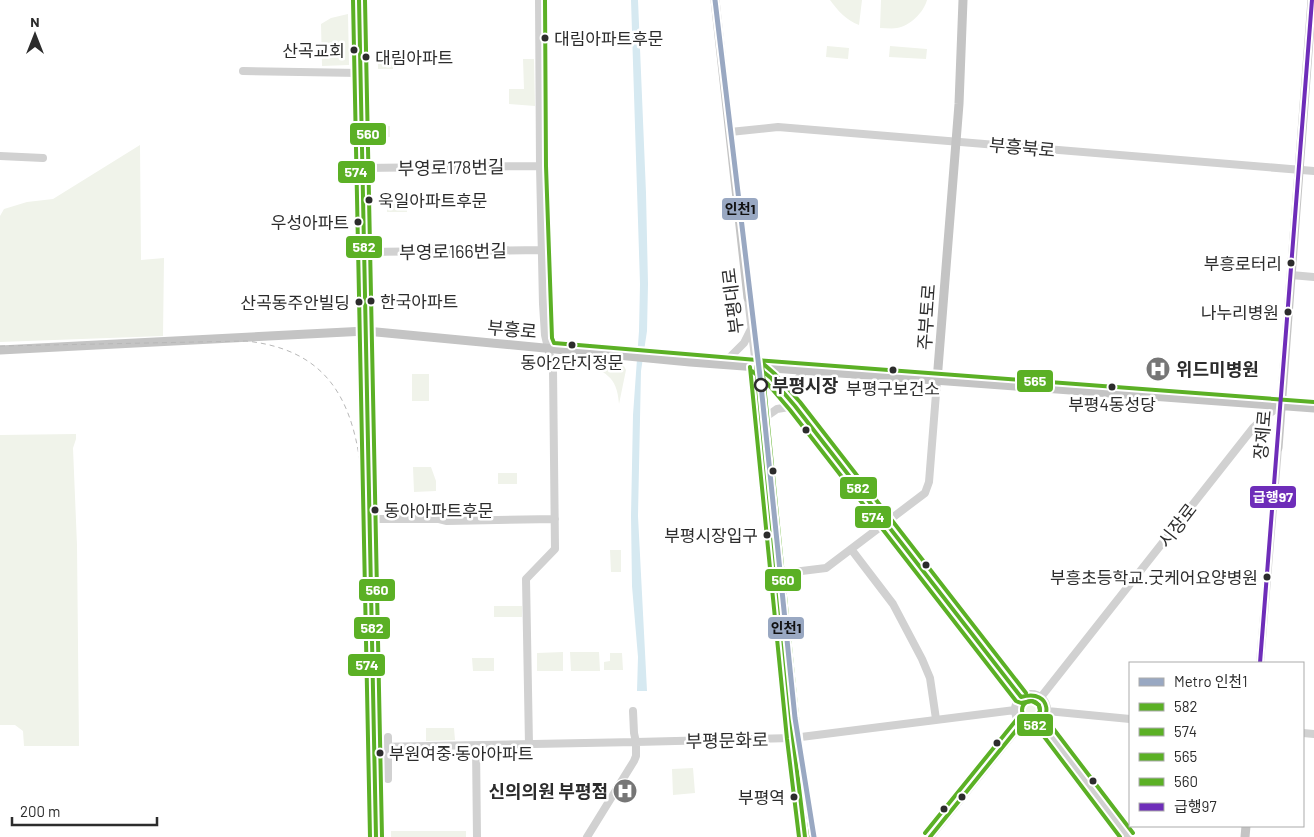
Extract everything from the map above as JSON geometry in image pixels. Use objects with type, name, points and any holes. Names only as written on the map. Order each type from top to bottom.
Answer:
[{"type":"main road","name":"부평대로","points":[[715,0],[748,298]]},
{"type":"main road","name":"주부토로","points":[[938,381],[961,71],[963,0]]},
{"type":"main road","name":"장제로","points":[[1278,448],[1312,0]]},
{"type":"main road","name":"부흥로","points":[[0,350],[366,331],[658,359],[1314,408]]},
{"type":"main road","name":"부평대로","points":[[756,366],[793,738]]},
{"type":"main road","name":"부평대로","points":[[800,796],[805,837]]},
{"type":"street","points":[[359,0],[376,837]]},
{"type":"street","points":[[529,745],[526,579],[555,549],[553,369],[545,335],[542,250],[540,0]]},
{"type":"street","points":[[243,71],[360,73]]},
{"type":"street","name":"부흥북로","points":[[730,132],[778,127],[1314,171]]},
{"type":"street","points":[[0,156],[43,158]]},
{"type":"street","name":"부영로178번길","points":[[362,168],[540,166]]},
{"type":"street","name":"부영로166번길","points":[[364,252],[542,250]]},
{"type":"street","points":[[1291,275],[1314,277]]},
{"type":"street","name":"부평대로","points":[[748,298],[756,366]]},
{"type":"street","points":[[723,364],[744,343],[752,329]]},
{"type":"street","points":[[756,366],[771,378],[795,406],[1021,697]]},
{"type":"street","points":[[795,406],[793,395],[797,378],[806,370]]},
{"type":"street","name":"주부토로","points":[[777,574],[826,568],[922,495],[927,489],[938,381]]},
{"type":"street","points":[[760,421],[777,409],[795,406]]},
{"type":"street","name":"시장로","points":[[1041,697],[1253,428],[1267,415],[1281,406]]},
{"type":"street","name":"장제로","points":[[1260,662],[1278,448]]},
{"type":"street","points":[[369,519],[439,519],[447,521],[555,519]]},
{"type":"street","points":[[851,549],[893,604],[922,659],[930,678],[936,719]]},
{"type":"street","points":[[1035,694],[1041,697],[1046,705],[1045,718],[1034,726],[1022,723],[1016,716],[1015,710],[1018,701],[1026,695],[1035,694]]},
{"type":"street","name":"부평문화로","points":[[374,747],[793,738],[1015,710]]},
{"type":"street","points":[[587,837],[635,759],[636,742],[633,711]]},
{"type":"street","points":[[1047,711],[1129,719]]},
{"type":"street","points":[[1041,722],[1128,837]]},
{"type":"street","points":[[930,837],[1022,723]]},
{"type":"street","points":[[388,737],[388,779]]},
{"type":"street","name":"부평대로","points":[[793,738],[800,796]]},
{"type":"street","points":[[476,746],[478,837]]},
{"type":"shaded area","points":[[631,0],[638,0],[646,193],[647,331],[641,371],[638,516],[647,691],[637,691],[638,657],[632,586],[633,415],[639,331],[640,284]]},
{"type":"shaded area","points":[[830,0],[862,0],[859,25],[843,15]]},
{"type":"shaded area","points":[[881,0],[927,0],[916,18],[902,27],[880,28]]},
{"type":"shaded area","points":[[348,14],[349,65],[322,66],[321,24],[331,18]]},
{"type":"shaded area","points":[[827,46],[849,48],[848,59],[826,57]]},
{"type":"shaded area","points":[[890,46],[927,49],[926,59],[889,57]]},
{"type":"shaded area","points":[[378,53],[393,53],[393,69],[378,69]]},
{"type":"shaded area","points":[[523,59],[534,59],[535,106],[509,104],[509,89],[524,89]]},
{"type":"shaded area","points":[[376,126],[390,126],[390,137],[376,138]]},
{"type":"shaded area","points":[[140,145],[141,260],[164,258],[163,336],[0,342],[0,216],[4,209],[27,202],[53,199]]},
{"type":"shaded area","points":[[407,202],[407,212],[387,212],[387,203]]},
{"type":"shaded area","points":[[581,361],[623,364],[626,370],[619,404],[616,387],[608,376]]},
{"type":"shaded area","points":[[412,374],[429,374],[429,401],[412,401]]},
{"type":"shaded area","points":[[76,434],[73,448],[77,545],[79,746],[24,746],[23,731],[15,725],[0,725],[0,435]]},
{"type":"shaded area","points":[[413,467],[431,467],[436,481],[436,491],[414,492]]},
{"type":"shaded area","points":[[498,473],[517,473],[517,484],[498,484]]},
{"type":"shaded area","points":[[610,550],[621,550],[621,572],[611,572]]},
{"type":"shaded area","points":[[494,606],[522,606],[522,617],[494,617]]},
{"type":"shaded area","points":[[563,652],[563,671],[537,671],[537,653]]},
{"type":"shaded area","points":[[570,652],[599,652],[600,671],[571,671]]},
{"type":"shaded area","points":[[610,653],[622,653],[623,670],[604,670],[604,662],[610,661]]},
{"type":"shaded area","points":[[472,658],[494,658],[494,671],[473,671]]},
{"type":"shaded area","points":[[1031,700],[1037,703],[1040,709],[1037,715],[1031,718],[1025,715],[1022,709],[1025,703]]},
{"type":"shaded area","points":[[426,728],[454,728],[455,740],[426,741]]},
{"type":"shaded area","points":[[693,768],[695,793],[673,795],[672,769]]},
{"type":"shaded area","points":[[391,831],[466,831],[466,837],[391,837]]},
{"type":"railway","points":[[0,346],[246,341],[294,353],[312,364],[327,378],[339,395],[349,415],[360,462],[368,837]]},
{"type":"metro line","name":"인천1","points":[[715,0],[761,385],[795,718],[814,837]]},
{"type":"transit line","name":"574","points":[[353,0],[370,837]]},
{"type":"transit line","name":"582","points":[[359,0],[376,837]]},
{"type":"transit line","name":"560","points":[[365,0],[382,837]]},
{"type":"transit line","name":"560","points":[[545,0],[546,166],[552,338],[554,343],[757,360],[762,364],[799,737],[811,836]]},
{"type":"transit line","name":"급행97","points":[[1260,662],[1312,0]]},
{"type":"transit line","name":"565","points":[[756,360],[1314,402]]},
{"type":"transit line","name":"565","points":[[760,361],[775,374],[800,402],[1026,693]]},
{"type":"transit line","name":"582","points":[[756,366],[771,378],[795,406],[1021,697],[1039,697],[1046,707],[1044,719],[1040,723],[1034,725],[1022,723],[930,837]]},
{"type":"transit line","name":"582","points":[[756,366],[793,738],[805,837]]},
{"type":"transit line","name":"574","points":[[750,367],[787,739],[799,837]]},
{"type":"transit line","name":"574","points":[[752,371],[767,383],[790,410],[1016,701],[1021,703],[1032,701],[1039,705],[1040,711],[1035,721],[1036,726],[1120,837]]},
{"type":"transit line","name":"565","points":[[1027,701],[1035,701],[1040,706],[1040,710],[1038,717],[1027,719],[1022,714],[1022,706],[1027,701]]},
{"type":"transit line","name":"565","points":[[925,833],[1017,719]]},
{"type":"transit line","name":"565","points":[[1046,719],[1133,833]]},
{"type":"place","name":"대림아파트후문","points":[[545,38]]},
{"type":"place","name":"산곡교회","points":[[354,50]]},
{"type":"place","name":"대림아파트","points":[[366,57]]},
{"type":"place","name":"욱일아파트후문","points":[[369,200]]},
{"type":"place","name":"우성아파트","points":[[358,222]]},
{"type":"place","name":"부흥로터리","points":[[1291,263]]},
{"type":"place","name":"한국아파트","points":[[371,301]]},
{"type":"place","name":"산곡동주안빌딩","points":[[359,302]]},
{"type":"place","name":"나누리병원","points":[[1288,312]]},
{"type":"place","name":"동아2단지정문","points":[[572,345]]},
{"type":"place","name":"위드미병원","points":[[1158,369]]},
{"type":"place","name":"부평구보건소","points":[[893,370]]},
{"type":"place","name":"부평시장","points":[[761,385]]},
{"type":"place","name":"부평4동성당","points":[[1112,387]]},
{"type":"place","name":"동아아파트후문","points":[[375,510]]},
{"type":"place","name":"부평시장입구","points":[[767,535]]},
{"type":"place","name":"부흥초등학교.굿케어요양병원","points":[[1267,577]]},
{"type":"place","name":"부원여중·동아아파트","points":[[380,753]]},
{"type":"place","name":"신의의원 부평점","points":[[625,791]]},
{"type":"place","name":"부평역","points":[[794,797]]}]
